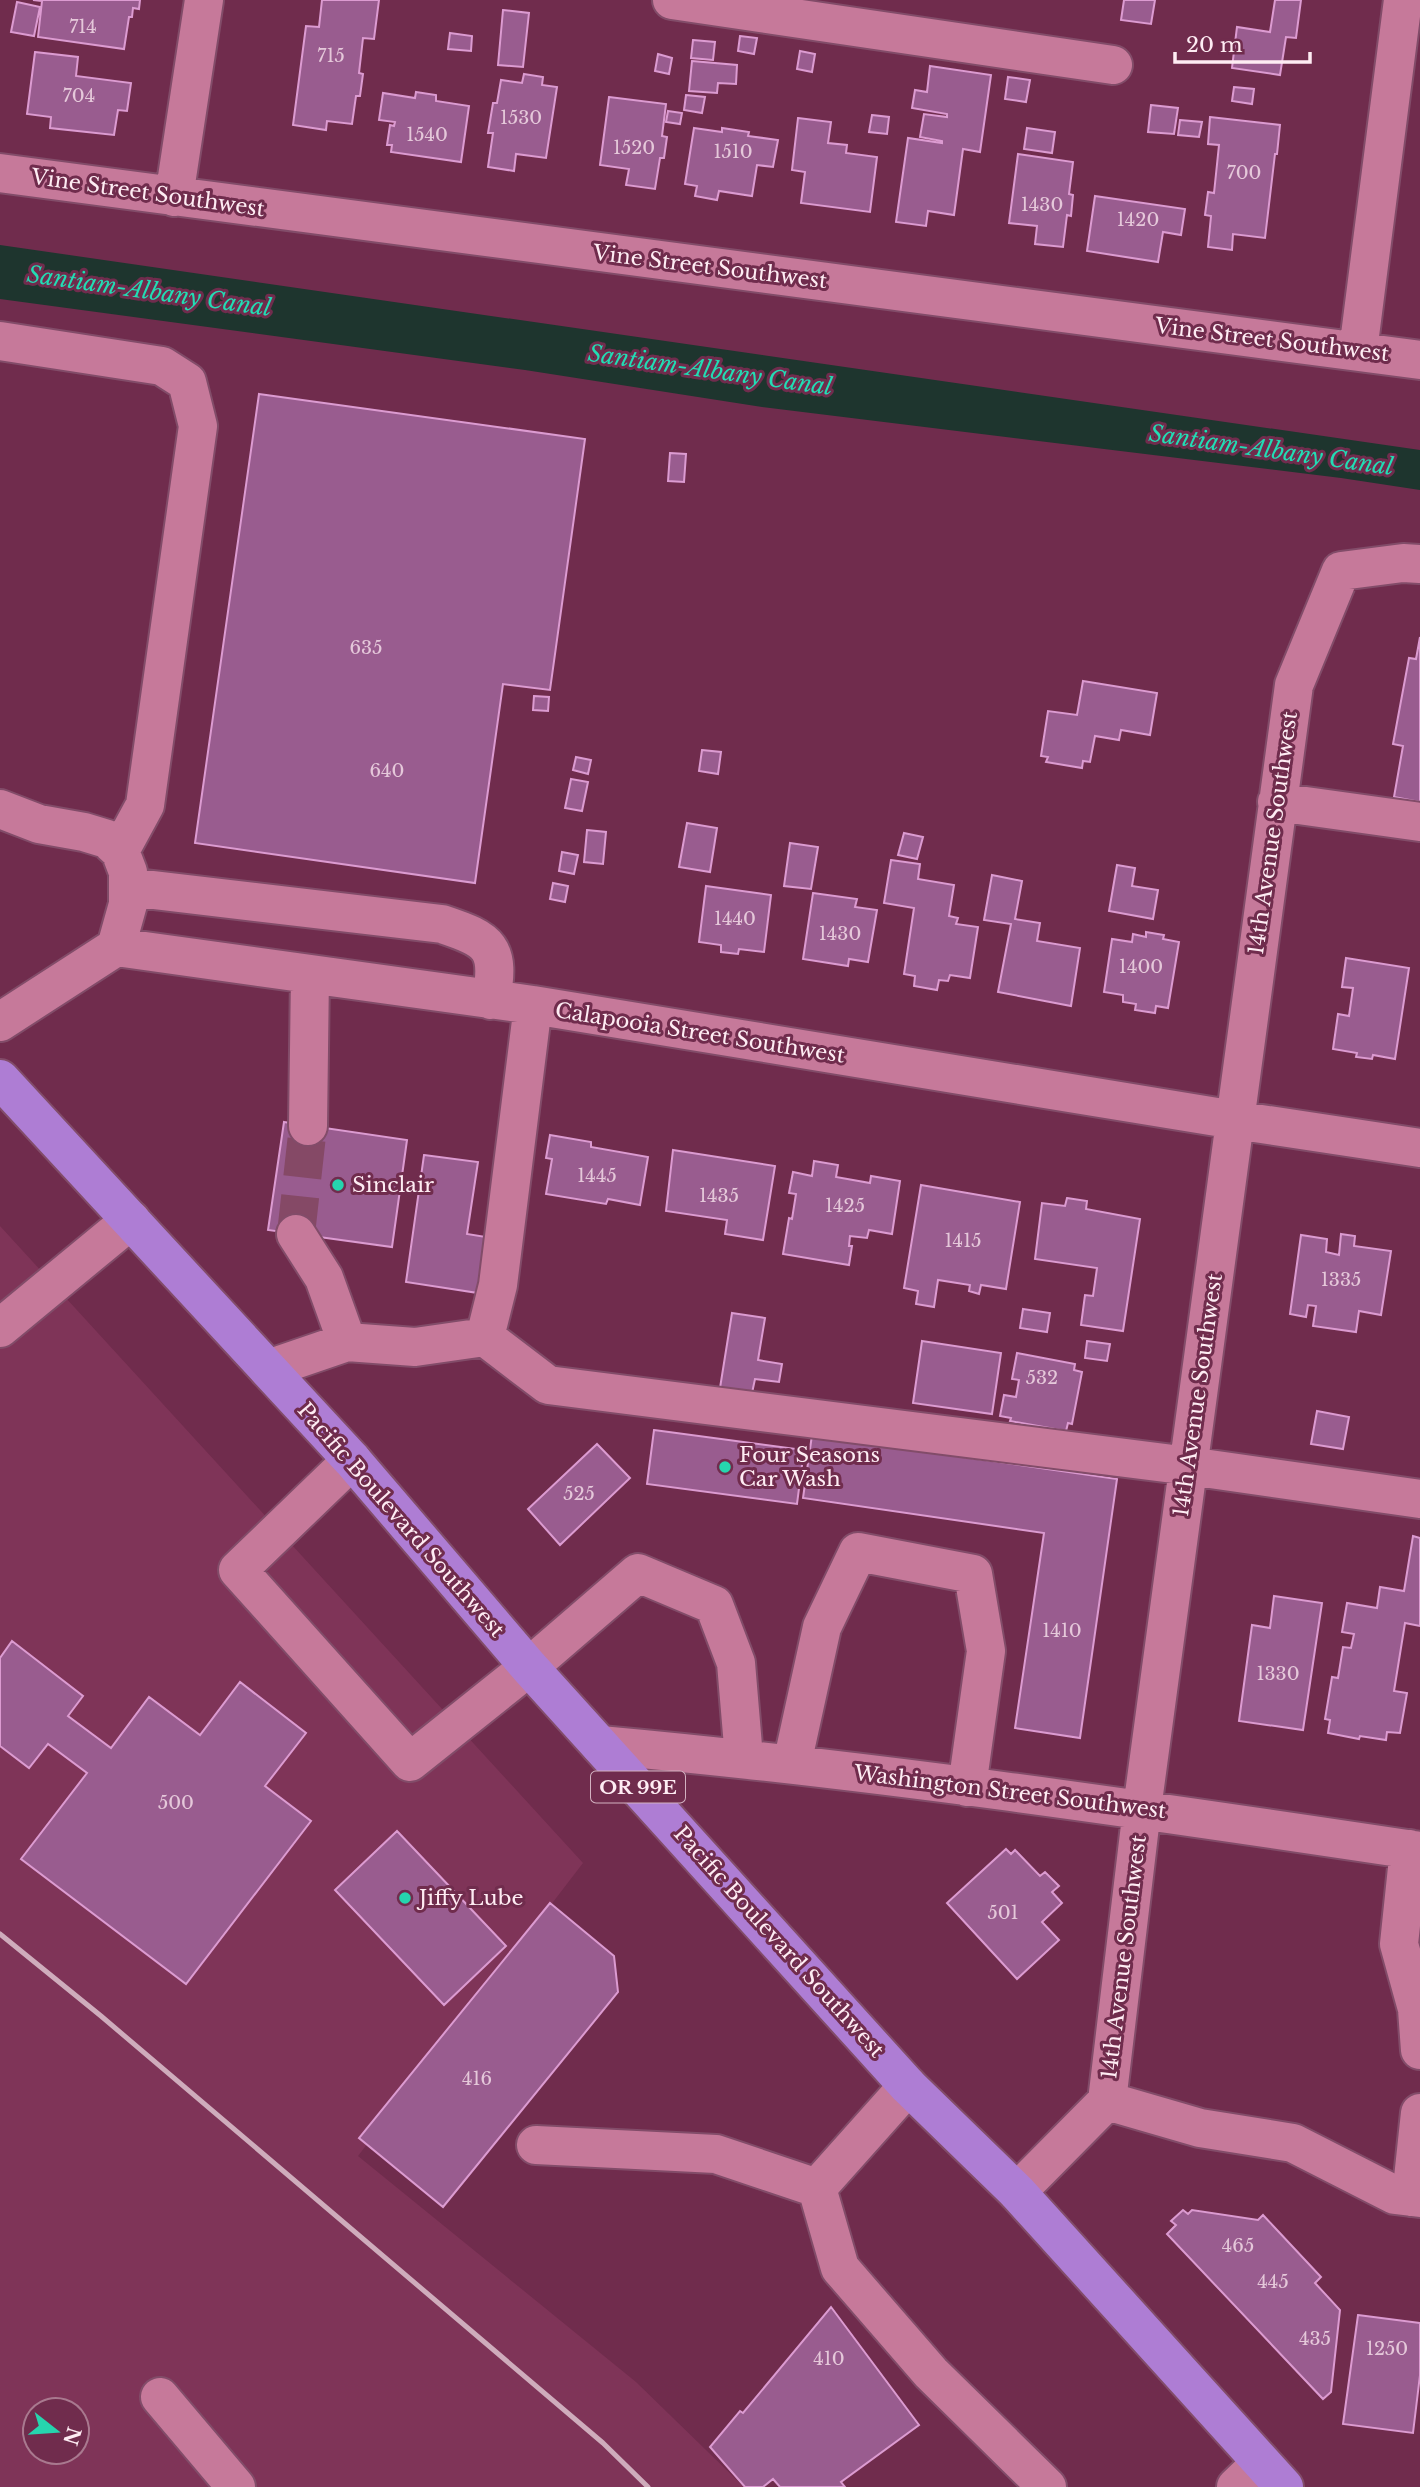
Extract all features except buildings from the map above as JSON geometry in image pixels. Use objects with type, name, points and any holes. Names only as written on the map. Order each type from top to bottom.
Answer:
[{"type":"main road","name":"Pacific Boulevard Southwest","points":[[0,1079],[352,1460],[529,1667],[908,2086],[1017,2192],[1260,2479]]},
{"type":"street","points":[[174,197],[204,0]]},
{"type":"street","points":[[672,0],[1113,65]]},
{"type":"street","points":[[1358,351],[1403,0]]},
{"type":"street","name":"Vine Street Southwest","points":[[0,173],[1420,359]]},
{"type":"street","points":[[0,341],[162,366],[187,383],[198,426],[145,805],[120,850]]},
{"type":"street","name":"14th Avenue Southwest","points":[[1017,2192],[1107,2101],[1142,1809],[1294,685],[1341,571],[1403,563],[1420,564]]},
{"type":"street","points":[[1277,802],[1420,822]]},
{"type":"street","points":[[0,810],[39,824],[107,839],[120,850],[128,872],[128,904],[116,947],[0,1022]]},
{"type":"street","points":[[128,887],[442,924],[469,933],[485,943],[494,955],[495,979],[491,1000]]},
{"type":"street","name":"Calapooia Street Southwest","points":[[116,947],[533,1005],[1420,1148]]},
{"type":"street","points":[[308,1126],[310,974]]},
{"type":"street","points":[[485,1337],[498,1285],[533,1005]]},
{"type":"street","points":[[0,1328],[131,1220]]},
{"type":"street","points":[[296,1234],[324,1278],[347,1342]]},
{"type":"street","points":[[268,1369],[347,1342],[415,1348],[485,1337],[548,1385],[1189,1466],[1420,1499]]},
{"type":"street","points":[[352,1460],[238,1570],[410,1762],[529,1667],[638,1573],[714,1605],[736,1663],[744,1758]]},
{"type":"street","points":[[792,1764],[822,1627],[858,1552],[973,1574],[986,1651],[967,1787]]},
{"type":"street","name":"Washington Street Southwest","points":[[600,1745],[744,1758],[1142,1809],[1414,1850]]},
{"type":"street","points":[[1414,1850],[1399,1944],[1417,2009],[1420,2050]]},
{"type":"street","points":[[817,2188],[908,2086]]},
{"type":"street","points":[[1107,2101],[1200,2128],[1293,2143],[1395,2195],[1415,2197],[1420,2113]]},
{"type":"street","points":[[536,2145],[716,2154],[817,2188]]},
{"type":"street","points":[[817,2188],[840,2269],[931,2373],[1047,2487]]},
{"type":"street","points":[[160,2397],[236,2487]]},
{"type":"shaded area","points":[[0,1226],[583,1863],[358,2156],[636,2382],[744,2487],[0,2487]]},
{"type":"water","name":"Santiam-Albany Canal","points":[[0,245],[1420,450],[1420,490],[762,407],[525,370],[0,299]]},
{"type":"tunnel","points":[[296,1234],[308,1126]]},
{"type":"railway","points":[[0,1934],[101,2016],[603,2443],[648,2487]]},
{"type":"place","name":"Sinclair","points":[[338,1185]]},
{"type":"place","name":"Four Seasons Car Wash","points":[[725,1467]]},
{"type":"place","name":"Jiffy Lube","points":[[405,1898]]}]
